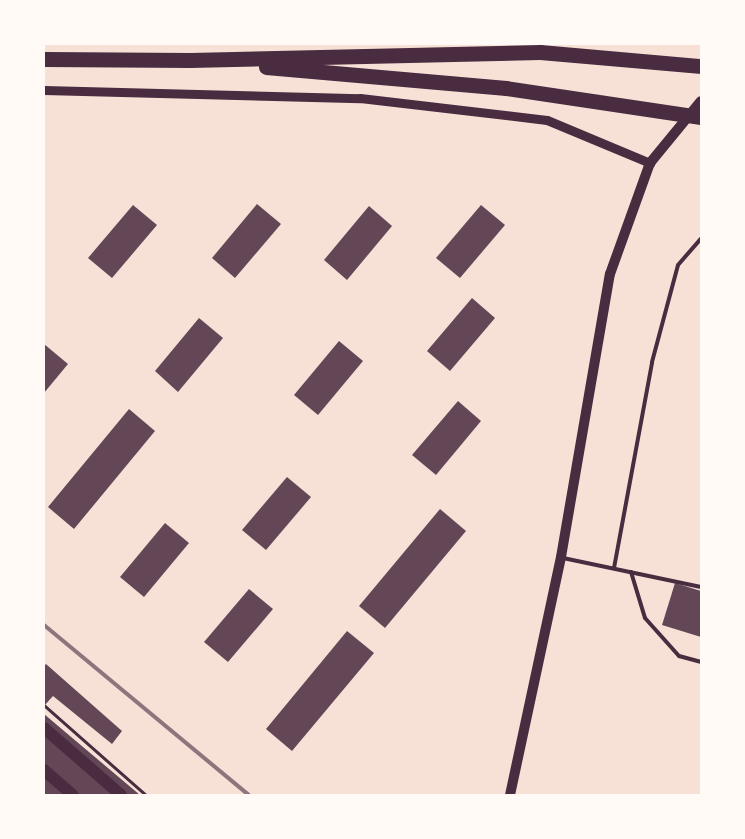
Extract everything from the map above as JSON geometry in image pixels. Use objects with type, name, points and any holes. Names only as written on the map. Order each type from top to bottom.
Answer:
[{"type":"highway","points":[[44,59],[190,60],[540,52],[701,66]]},
{"type":"highway","points":[[190,60],[506,88],[701,117]]},
{"type":"main road","points":[[510,795],[560,558],[610,274],[650,163],[701,101]]},
{"type":"main road","points":[[44,728],[121,795]]},
{"type":"main road","points":[[44,770],[73,795]]},
{"type":"street","points":[[44,90],[360,98],[548,120],[650,163]]},
{"type":"lane","points":[[614,568],[652,362],[678,265],[701,239]]},
{"type":"lane","points":[[560,558],[701,587]]},
{"type":"lane","points":[[631,572],[645,618],[679,656],[701,662]]},
{"type":"path","points":[[44,705],[146,795]]},
{"type":"building","points":[[257,204],[281,224],[235,278],[212,258]]},
{"type":"building","points":[[133,205],[157,225],[112,278],[88,258]]},
{"type":"building","points":[[481,205],[505,225],[460,278],[436,258]]},
{"type":"building","points":[[369,206],[392,226],[347,280],[324,260]]},
{"type":"building","points":[[472,298],[495,318],[450,371],[427,351]]},
{"type":"building","points":[[199,318],[223,338],[178,392],[155,371]]},
{"type":"building","points":[[339,341],[363,361],[318,415],[294,395]]},
{"type":"building","points":[[44,344],[68,364],[44,393]]},
{"type":"building","points":[[458,401],[481,421],[436,475],[412,455]]},
{"type":"building","points":[[129,409],[155,431],[74,529],[48,507]]},
{"type":"building","points":[[287,477],[311,497],[266,550],[242,530]]},
{"type":"building","points":[[440,509],[466,531],[385,628],[359,606]]},
{"type":"building","points":[[165,523],[189,543],[144,597],[120,577]]},
{"type":"building","points":[[675,583],[701,591],[701,637],[662,625]]},
{"type":"building","points":[[249,589],[273,609],[228,662],[204,642]]},
{"type":"building","points":[[347,631],[374,653],[292,751],[266,729]]},
{"type":"building","points":[[46,664],[122,731],[112,744],[53,696],[44,706],[44,666]]},
{"type":"building","points":[[44,714],[70,736],[140,795],[44,795]]},
{"type":"railway","points":[[44,625],[249,795]]}]
